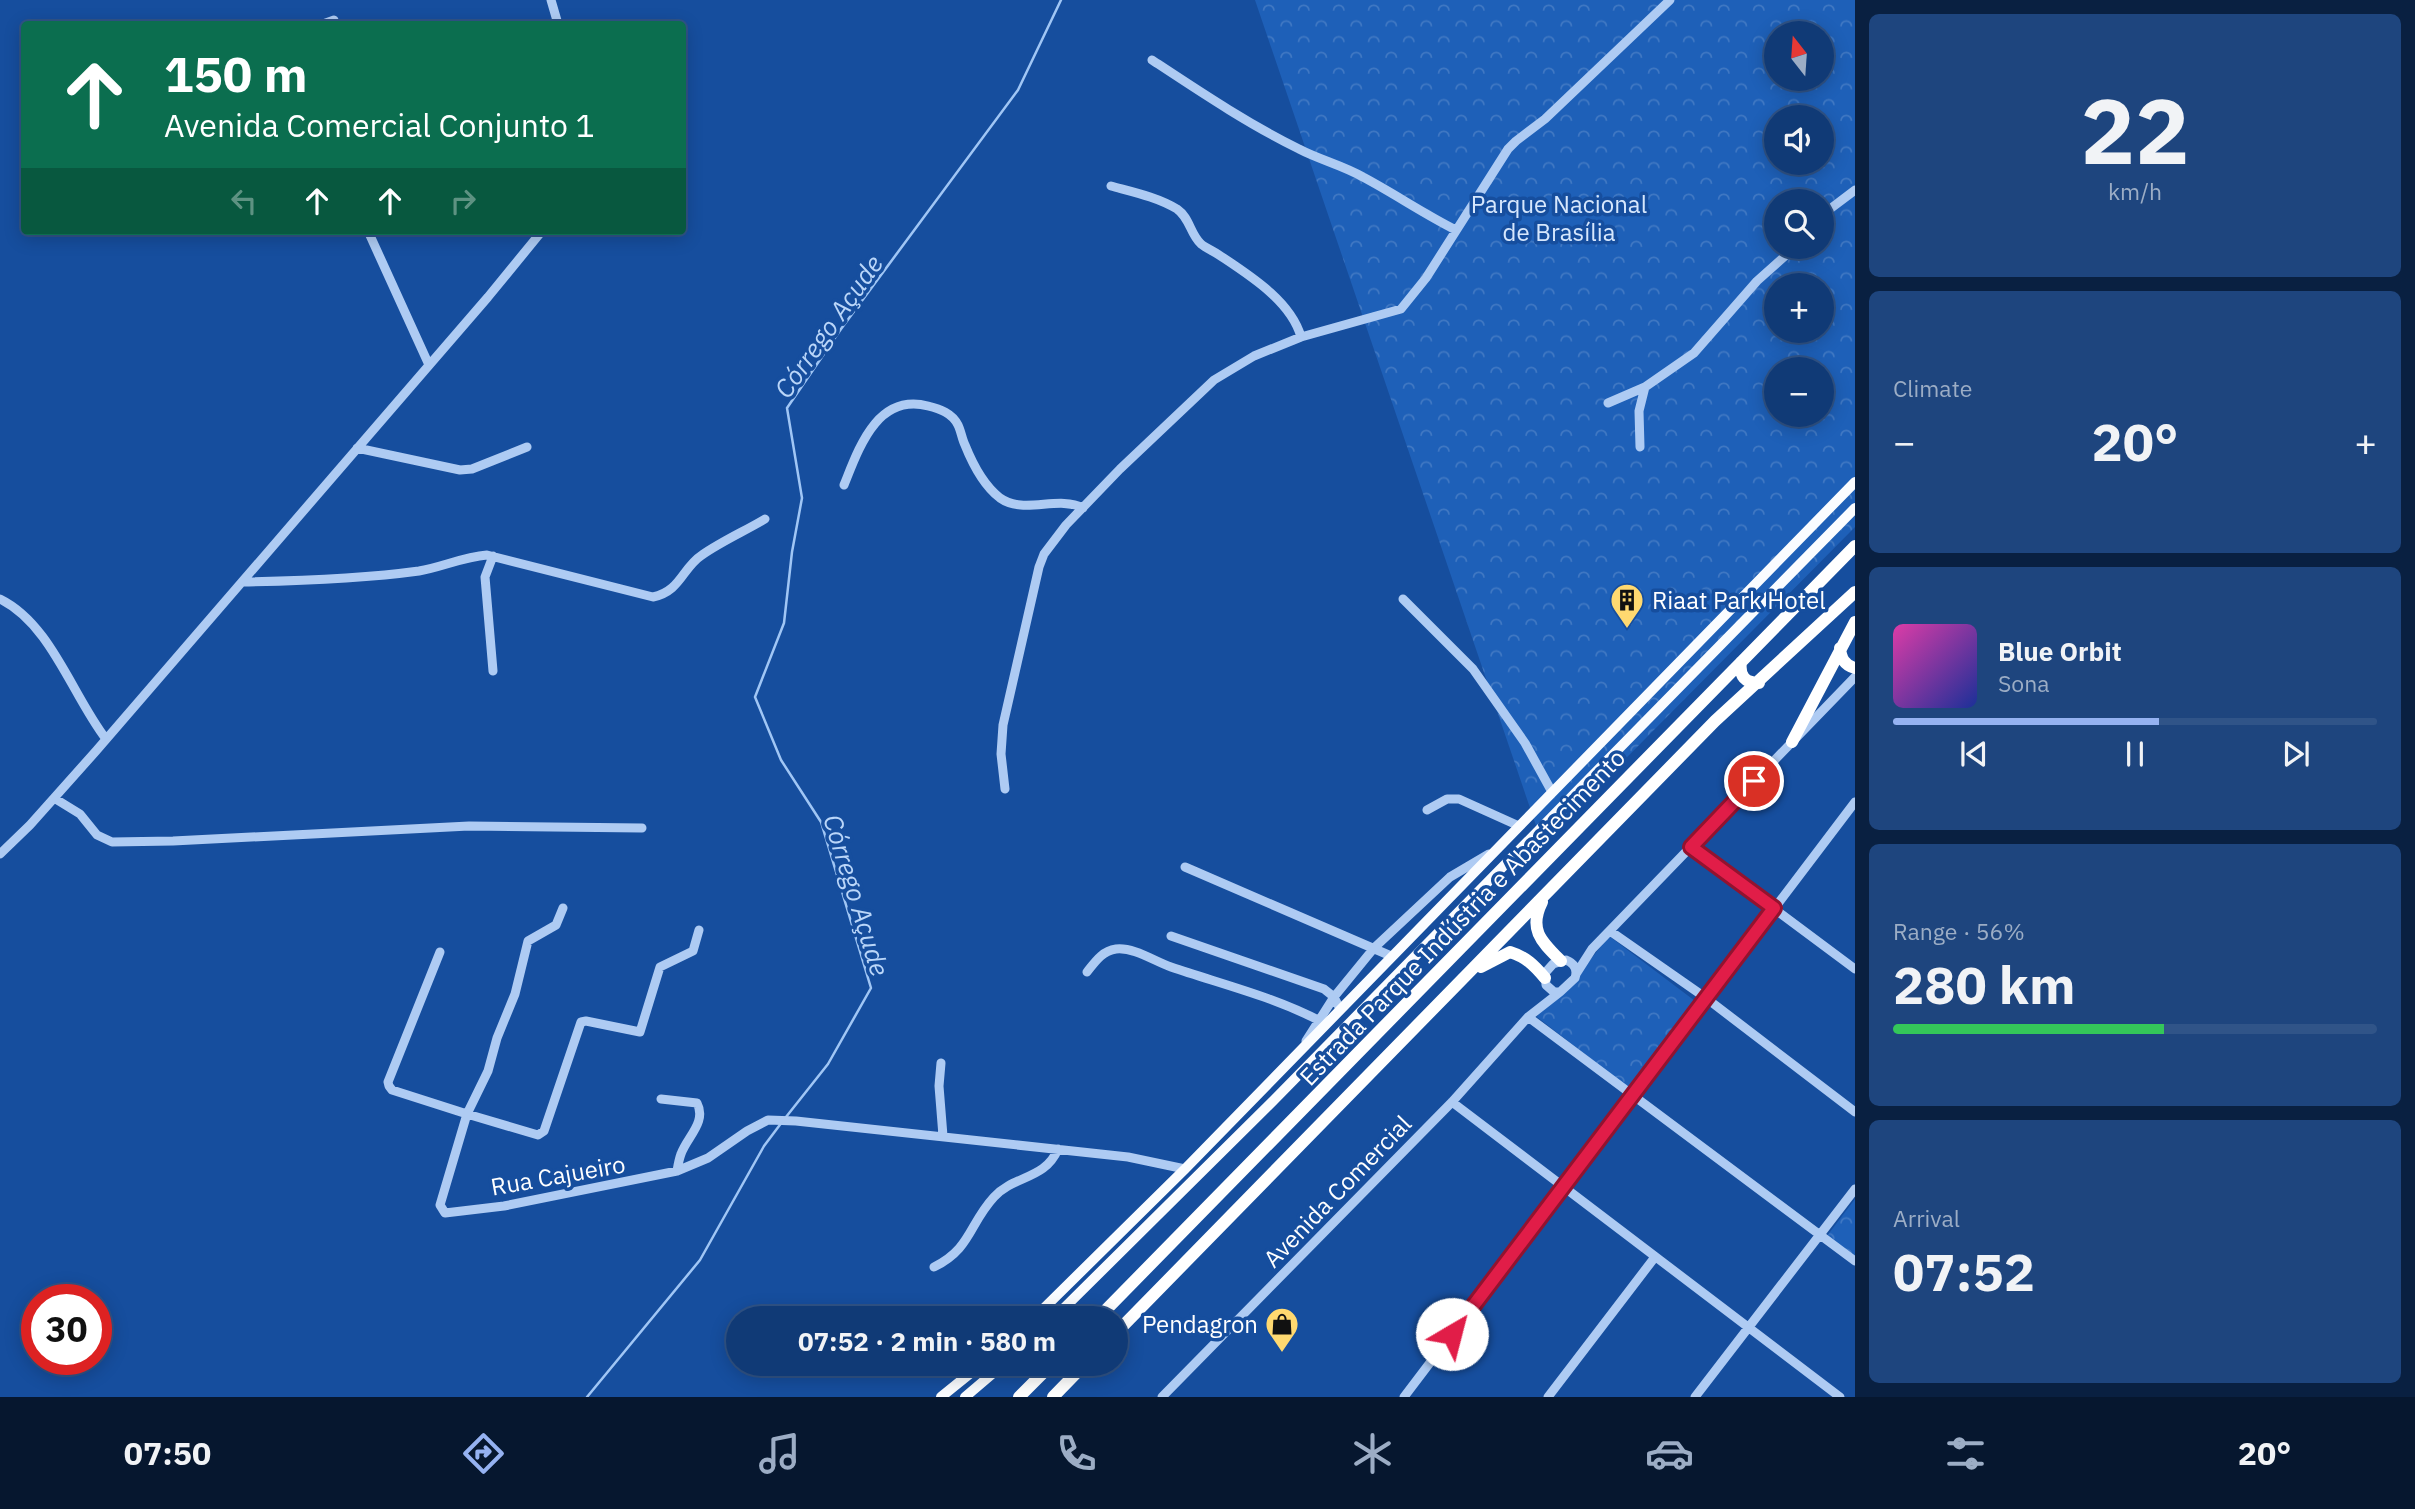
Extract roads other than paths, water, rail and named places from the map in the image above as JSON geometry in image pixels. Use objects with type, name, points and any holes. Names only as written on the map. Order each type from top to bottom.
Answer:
[{"type":"highway","name":"Estrada Parque Indústria e Abastecimento","points":[[1110,1306],[1855,546]]},
{"type":"highway","name":"Estrada Parque Indústria e Abastecimento","points":[[1128,1321],[1715,721],[1855,592]]},
{"type":"highway","points":[[1792,742],[1855,622]]},
{"type":"highway","points":[[1840,648],[1843,661],[1849,667],[1855,668]]},
{"type":"highway","points":[[1741,662],[1740,673],[1743,678],[1752,683],[1759,682]]},
{"type":"highway","points":[[1547,892],[1536,914],[1537,932],[1543,944],[1563,960]]},
{"type":"highway","points":[[1464,977],[1510,952],[1533,963],[1545,981]]},
{"type":"highway","points":[[1019,1397],[1040,1376]]},
{"type":"highway","points":[[1054,1397],[1074,1376]]},
{"type":"main road","points":[[1046,1306],[1185,1169],[1301,1049],[1321,1022],[1340,1009],[1855,482]]},
{"type":"main road","points":[[1066,1306],[1275,1100],[1855,508]]},
{"type":"main road","points":[[941,1397],[967,1376]]},
{"type":"main road","points":[[965,1397],[990,1376]]},
{"type":"street","points":[[551,0],[557,21]]},
{"type":"street","points":[[1006,789],[1001,754],[1003,724],[1040,567],[1052,542],[1120,469],[1214,380],[1254,356],[1301,337],[1401,309],[1410,301],[1516,141],[1555,110],[1670,0]]},
{"type":"street","points":[[1152,60],[1276,138],[1361,176],[1423,214],[1456,230]]},
{"type":"street","points":[[1111,186],[1154,199],[1180,211],[1200,243],[1245,273],[1292,315],[1301,337]]},
{"type":"street","points":[[1834,206],[1855,190]]},
{"type":"street","points":[[370,235],[429,365]]},
{"type":"street","points":[[0,854],[106,739],[539,235]]},
{"type":"street","points":[[1608,404],[1646,387],[1694,353],[1758,281],[1782,259]]},
{"type":"street","points":[[1640,447],[1639,411],[1646,387]]},
{"type":"street","points":[[844,485],[869,430],[895,407],[922,404],[949,414],[959,426],[970,458],[981,478],[1002,499],[1022,505],[1075,503],[1083,508]]},
{"type":"street","points":[[358,448],[460,470],[472,469],[527,447]]},
{"type":"street","points":[[242,582],[317,581],[421,570],[475,556],[493,556],[653,597],[673,589],[700,556],[765,519]]},
{"type":"street","points":[[493,556],[485,577],[493,671]]},
{"type":"street","points":[[0,599],[22,612],[47,642],[91,719],[106,739]]},
{"type":"street","points":[[1403,599],[1473,669],[1525,743],[1552,792]]},
{"type":"street","points":[[1592,949],[1553,964],[1545,973],[1545,981],[1554,992],[1560,992],[1570,985],[1592,949],[1855,677]]},
{"type":"street","points":[[54,798],[80,814],[97,835],[112,842],[469,826],[642,828]]},
{"type":"street","points":[[1427,810],[1447,799],[1459,799],[1519,826]]},
{"type":"street","points":[[1404,1397],[1855,802]]},
{"type":"street","points":[[1691,847],[1855,969]]},
{"type":"street","points":[[1087,972],[1100,956],[1108,951],[1117,948],[1132,951],[1301,1011],[1321,1022],[1334,997],[1374,948],[1450,877],[1494,851]]},
{"type":"street","points":[[1185,867],[1391,956]]},
{"type":"street","points":[[467,1114],[488,1071],[497,1038],[515,994],[528,941],[556,925],[563,908]]},
{"type":"street","name":"Rua Cajueiro","points":[[440,952],[388,1082],[389,1086],[392,1090],[467,1114],[541,1134],[581,1022],[640,1032],[660,967],[694,951],[699,930]]},
{"type":"street","points":[[1610,931],[1706,998],[1855,1112]]},
{"type":"street","points":[[1171,936],[1324,989],[1334,997],[1340,1009]]},
{"type":"street","points":[[1563,960],[1572,962],[1576,974]]},
{"type":"street","name":"Avenida Comercial","points":[[1537,1008],[1545,981]]},
{"type":"street","name":"Avenida Comercial","points":[[1162,1397],[1452,1102],[1528,1017],[1560,992]]},
{"type":"street","points":[[1528,1017],[1855,1261]]},
{"type":"street","points":[[942,1063],[939,1086],[943,1136],[1128,1157],[1185,1169]]},
{"type":"street","points":[[661,1099],[690,1101],[697,1103],[699,1107],[699,1119],[681,1154],[677,1171]]},
{"type":"street","points":[[1452,1102],[1840,1397]]},
{"type":"street","name":"Rua Cajueiro","points":[[467,1114],[440,1205],[445,1213],[504,1206],[677,1171],[708,1158],[747,1130],[768,1120],[943,1136]]},
{"type":"street","points":[[933,1267],[956,1254],[994,1196],[1011,1184],[1039,1173],[1053,1161],[1058,1149]]},
{"type":"street","points":[[1695,1397],[1855,1189]]},
{"type":"street","points":[[1548,1397],[1655,1257]]},
{"type":"waterway","name":"Córrego Açude","points":[[786,1117],[828,1064],[871,988],[821,822],[781,760],[755,697],[784,623],[792,552],[802,498],[787,408],[841,329],[1018,90],[1061,0]]},
{"type":"waterway","name":"Córrego Açude","points":[[587,1397],[700,1260],[764,1146],[782,1122]]},
{"type":"place","name":"Riaat Park Hotel","points":[[1627,630]]},
{"type":"place","name":"Pendagron","points":[[1282,1354]]},
{"type":"park label","name":"Parque Nacional de Brasília","points":[[1559,218]]}]
